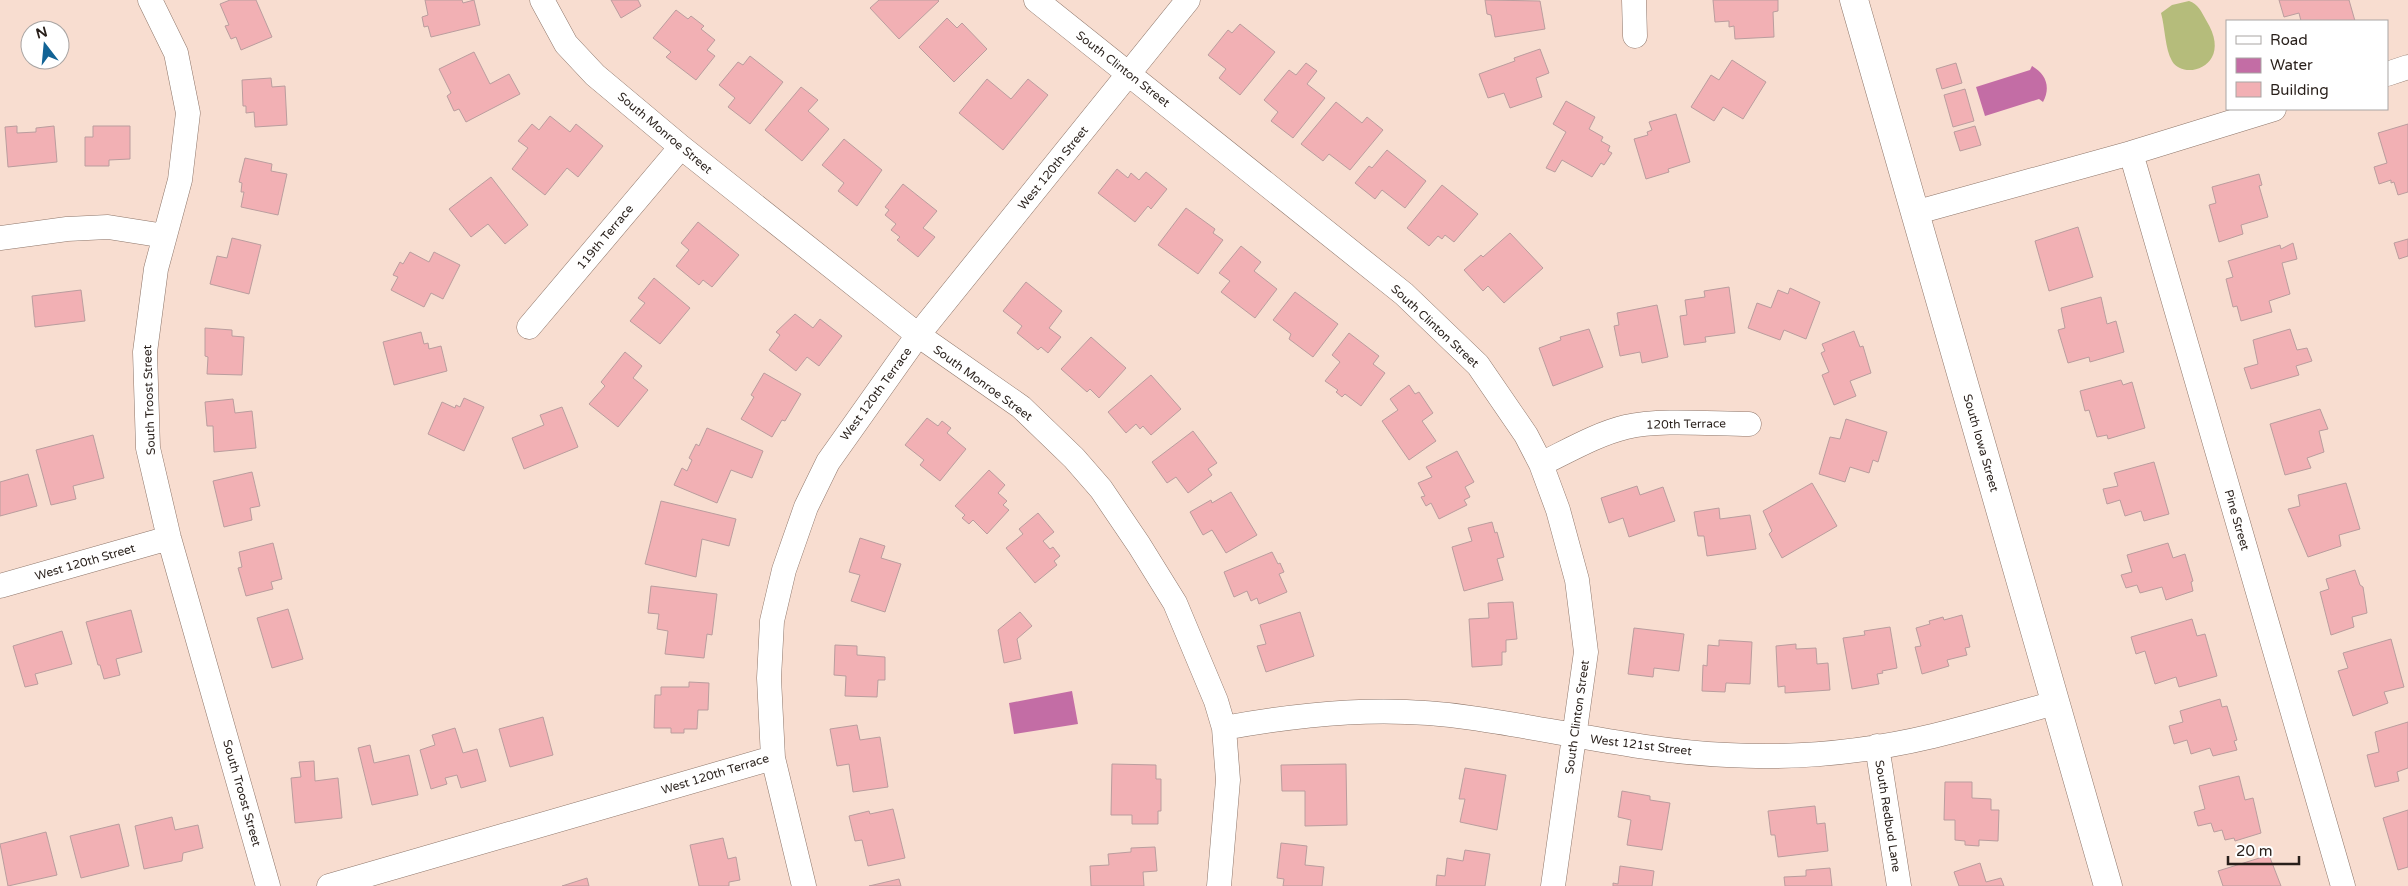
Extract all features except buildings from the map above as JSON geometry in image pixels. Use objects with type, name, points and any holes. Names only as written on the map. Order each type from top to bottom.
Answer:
[{"type":"street","name":"South Troost Street","points":[[150,0],[176,53],[188,113],[180,180],[156,269],[145,352],[148,448],[169,538],[268,886]]},
{"type":"street","name":"South Monroe Street","points":[[542,0],[566,44],[595,75],[681,147],[918,335],[1021,407],[1074,458],[1101,489],[1175,603],[1204,671],[1224,728],[1228,780],[1220,886]]},
{"type":"street","name":"South Clinton Street","points":[[1036,0],[1404,294],[1478,365],[1509,408],[1541,464],[1560,518],[1577,580],[1586,652],[1553,886]]},
{"type":"street","name":"West 120th Street","points":[[918,335],[1188,0]]},
{"type":"street","points":[[1634,0],[1635,36]]},
{"type":"street","name":"South Iowa Street","points":[[1854,0],[2108,886]]},
{"type":"street","points":[[2388,74],[2408,67]]},
{"type":"street","points":[[1914,213],[2131,153],[2271,110]]},
{"type":"street","name":"119th Terrace","points":[[529,326],[681,147]]},
{"type":"street","name":"Pine Street","points":[[2131,153],[2343,886]]},
{"type":"street","points":[[0,238],[58,230],[108,227],[165,236]]},
{"type":"street","name":"West 120th Terrace","points":[[329,886],[774,758],[769,669],[772,620],[784,570],[806,507],[828,462],[918,335]]},
{"type":"street","name":"120th Terrace","points":[[1541,464],[1625,427],[1647,424],[1749,424]]},
{"type":"street","name":"West 120th Street","points":[[0,586],[169,538]]},
{"type":"street","name":"West 121st Street","points":[[1224,728],[1287,717],[1359,711],[1471,717],[1574,736],[1672,750],[1727,755],[1822,754],[1933,736],[2055,702]]},
{"type":"street","name":"South Redbud Lane","points":[[1877,746],[1899,886]]},
{"type":"street","points":[[774,758],[804,886]]},
{"type":"green space","points":[[2189,1],[2197,6],[2206,20],[2213,36],[2215,49],[2211,59],[2204,66],[2186,70],[2178,67],[2172,61],[2166,44],[2161,13],[2172,5]]},
{"type":"water","points":[[2032,66],[2041,73],[2046,81],[2047,91],[2043,102],[2039,99],[1985,116],[1976,87],[2030,70]]},
{"type":"water","points":[[1072,691],[1078,724],[1014,734],[1009,703]]}]
